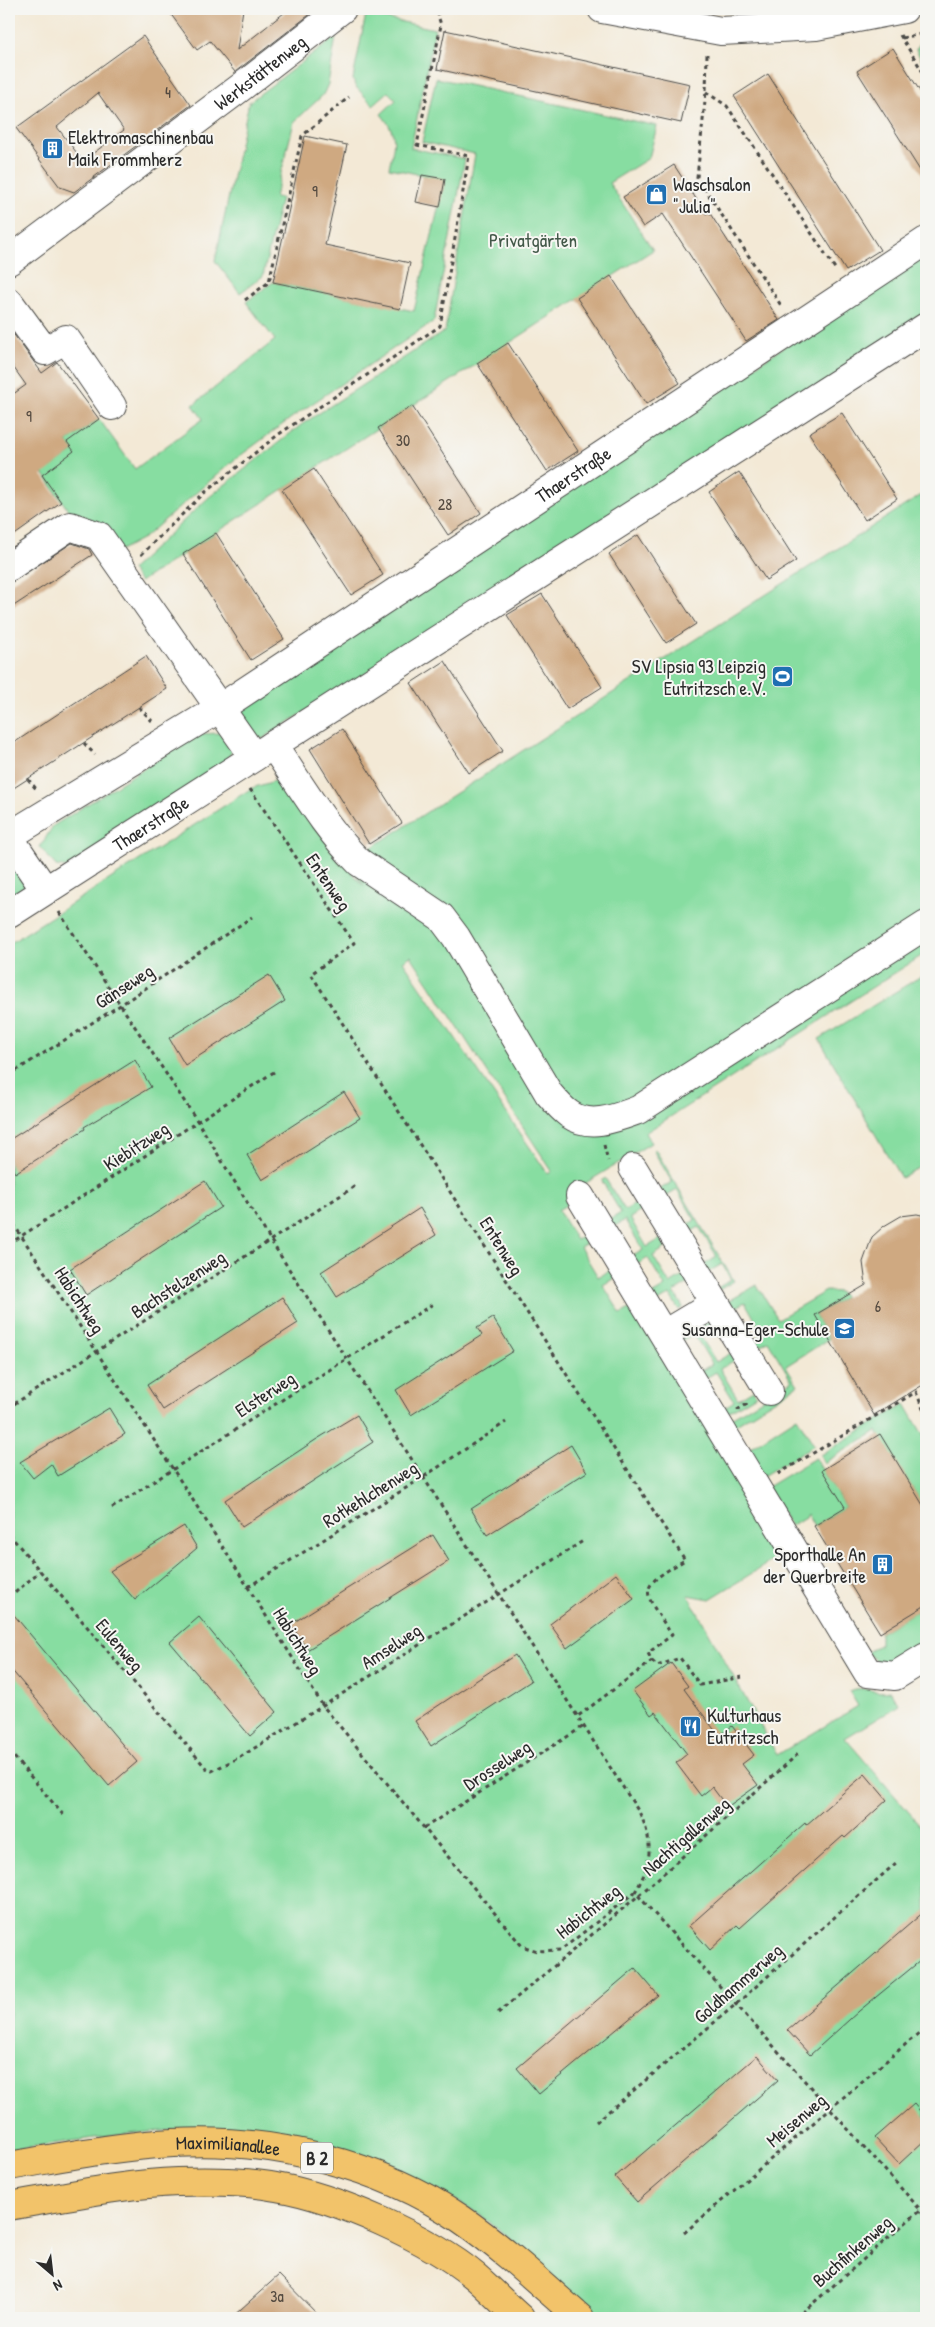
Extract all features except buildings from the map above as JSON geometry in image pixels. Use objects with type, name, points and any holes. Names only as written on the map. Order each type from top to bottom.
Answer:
[{"type":"highway","name":"Maximilianallee","points":[[9,2166],[119,2149],[184,2143],[231,2143],[288,2150],[354,2168],[414,2191],[461,2219],[510,2256],[580,2318]]},
{"type":"highway","name":"Maximilianallee","points":[[9,2206],[128,2187],[177,2182],[277,2187],[344,2206],[399,2230],[474,2276],[520,2318]]},
{"type":"street","name":"Werkstättenweg","points":[[9,261],[342,9]]},
{"type":"street","points":[[602,9],[721,31],[816,26],[878,11]]},
{"type":"street","name":"Thaerstraße","points":[[45,890],[9,836],[220,708],[926,241]]},
{"type":"street","points":[[9,302],[45,351],[66,338],[112,406]]},
{"type":"street","name":"Thaerstraße","points":[[9,914],[926,327]]},
{"type":"street","points":[[9,567],[70,526],[98,536],[255,757],[338,838],[359,862],[441,917],[456,937],[549,1094],[569,1115],[590,1122],[612,1120],[638,1110],[926,925]]},
{"type":"street","points":[[632,1168],[769,1391]]},
{"type":"street","points":[[580,1196],[868,1674],[895,1676],[926,1657]]},
{"type":"street","points":[[664,1334],[714,1304]]},
{"type":"path","points":[[124,572],[203,494],[280,434],[440,326],[469,156],[417,145],[441,25],[436,9]]},
{"type":"path","points":[[878,11],[902,38],[926,77]]},
{"type":"path","points":[[707,28],[706,92],[697,177],[795,328]]},
{"type":"path","points":[[902,38],[926,33]]},
{"type":"path","points":[[706,92],[728,106],[850,292]]},
{"type":"path","points":[[245,300],[269,282],[302,136],[349,97]]},
{"type":"path","points":[[139,707],[155,726]]},
{"type":"path","points":[[84,743],[101,761]]},
{"type":"path","name":"Entenweg","points":[[255,757],[354,943],[311,974],[685,1560],[658,1576],[651,1582],[648,1591],[649,1600],[672,1634],[648,1653],[652,1661],[578,1716]]},
{"type":"path","points":[[45,890],[122,1004],[198,1122],[271,1241],[422,1478],[578,1716],[648,1829],[648,1863],[635,1892],[926,2216]]},
{"type":"path","name":"Gänseweg","points":[[9,1075],[122,1004],[252,917]]},
{"type":"path","name":"Kiebitzweg","points":[[9,1244],[277,1070]]},
{"type":"path","points":[[598,1121],[610,1168],[617,1170],[632,1168]]},
{"type":"path","name":"Bachstelzenweg","points":[[14,1404],[357,1185]]},
{"type":"path","name":"Habichtweg","points":[[9,1217],[323,1706],[522,1946],[537,1951],[561,1950],[635,1892]]},
{"type":"path","name":"Elsterweg","points":[[112,1508],[432,1304]]},
{"type":"path","points":[[717,1422],[769,1391]]},
{"type":"path","points":[[756,1488],[916,1391],[926,1416]]},
{"type":"path","name":"Rotkehlchenweg","points":[[248,1587],[422,1478],[506,1422]]},
{"type":"path","name":"Eulenweg","points":[[9,1534],[206,1768],[212,1771]]},
{"type":"path","name":"Amselweg","points":[[212,1771],[240,1757],[323,1706],[583,1541]]},
{"type":"path","points":[[9,1598],[40,1571]]},
{"type":"path","points":[[652,1661],[657,1666],[680,1658],[700,1685],[742,1677]]},
{"type":"path","name":"Drosselweg","points":[[424,1828],[584,1726]]},
{"type":"path","points":[[9,1751],[65,1817]]},
{"type":"path","name":"Nachtigallenweg","points":[[498,2013],[638,1896],[798,1754]]},
{"type":"path","name":"Goldhammerweg","points":[[596,2122],[736,2004],[896,1863]]},
{"type":"path","name":"Meisenweg","points":[[684,2233],[926,2027]]},
{"type":"path","name":"Buchfinkenweg","points":[[796,2318],[926,2205]]},
{"type":"green space","points":[[366,14],[435,29],[411,148],[465,159],[434,321],[294,416],[233,461],[145,537],[115,553],[74,519],[43,473],[74,451],[67,442],[99,419],[135,469],[203,419],[193,405],[275,340],[246,302],[273,282],[414,311],[445,180],[389,168],[394,140],[391,128],[381,114],[396,100],[388,92],[373,105],[355,86],[353,79]]},
{"type":"green space","points":[[336,37],[328,84],[323,95],[294,122],[275,197],[281,198],[263,276],[240,293],[215,261],[249,102]]},
{"type":"green space","points":[[926,40],[926,69],[916,49],[921,42]]},
{"type":"green space","name":"Privatgärten","points":[[436,78],[657,126],[649,158],[609,183],[653,250],[140,582],[131,570],[208,498],[301,425],[445,331],[475,154],[422,142]]},
{"type":"green space","points":[[926,252],[926,318],[262,739],[247,727],[241,709]]},
{"type":"green space","points":[[926,492],[926,953],[645,1133],[651,1143],[568,1194],[565,1202],[572,1198],[573,1201],[558,1210],[576,1240],[591,1231],[596,1238],[580,1247],[598,1277],[614,1268],[618,1276],[603,1285],[621,1314],[636,1305],[785,1553],[710,1599],[688,1595],[777,1755],[858,1706],[849,1691],[864,1689],[879,1692],[890,1691],[899,1705],[845,1738],[926,1832],[926,2318],[598,2318],[509,2237],[466,2206],[429,2186],[403,2175],[327,2147],[288,2136],[242,2130],[175,2130],[108,2136],[9,2150],[9,944],[252,788],[287,777],[355,876],[364,886],[349,862]],"holes":[[[411,956],[552,1171],[548,1174],[403,961]]]},
{"type":"green space","points":[[220,733],[232,750],[224,769],[70,868],[56,866],[40,847],[53,826],[198,734]]},
{"type":"green space","points":[[9,864],[18,866],[27,882],[19,899],[9,906]]},
{"type":"green space","points":[[926,973],[926,1163],[901,1178],[819,1039]]},
{"type":"green space","points":[[655,1149],[734,1281],[719,1290],[717,1288],[731,1280],[722,1264],[707,1273],[702,1266],[717,1257],[699,1227],[684,1236],[680,1229],[695,1220],[677,1190],[662,1199],[657,1191],[672,1182],[653,1150]]},
{"type":"green space","points":[[605,1178],[625,1210],[640,1201],[644,1209],[630,1218],[647,1247],[662,1238],[667,1247],[653,1256],[670,1284],[684,1275],[689,1283],[674,1292],[683,1307],[679,1310],[670,1295],[655,1304],[650,1296],[665,1287],[648,1258],[633,1267],[628,1259],[643,1250],[625,1220],[610,1229],[606,1222],[621,1213],[602,1181]]},
{"type":"green space","points":[[757,1285],[778,1319],[826,1291],[839,1292],[845,1297],[815,1315],[829,1339],[786,1366],[798,1385],[730,1428],[726,1421],[792,1381],[768,1341],[753,1350],[748,1343],[763,1334],[745,1302],[732,1309],[727,1302]]},
{"type":"green space","points":[[710,1320],[713,1323],[698,1332],[716,1362],[731,1353],[735,1360],[720,1369],[738,1399],[753,1390],[756,1395],[722,1416],[719,1411],[734,1401],[716,1372],[701,1381],[696,1374],[712,1364],[694,1334],[678,1343],[677,1340]]},
{"type":"green space","points":[[905,1404],[926,1440],[926,1510],[877,1431],[824,1463],[820,1455]]},
{"type":"green space","points":[[797,1417],[814,1445],[761,1477],[749,1454],[751,1447]]},
{"type":"green space","points":[[815,1458],[845,1507],[814,1526],[807,1513],[805,1517],[790,1526],[767,1487]]},
{"type":"green space","points":[[926,1605],[926,1643],[885,1667],[866,1653],[880,1644],[880,1633]]},
{"type":"place","name":"Elektromaschinenbau Maik Frommherz","points":[[52,148]]},
{"type":"place","name":"Waschsalon \"Julia\"","points":[[657,195]]},
{"type":"place","name":"SV Lipsia 93 Leipzig Eutritzsch e.V.","points":[[782,677]]},
{"type":"place","name":"Susanna-Eger-Schule","points":[[845,1329]]},
{"type":"place","name":"Sporthalle An der Querbreite","points":[[882,1565]]},
{"type":"place","name":"Kulturhaus Eutritzsch","points":[[691,1726]]}]
